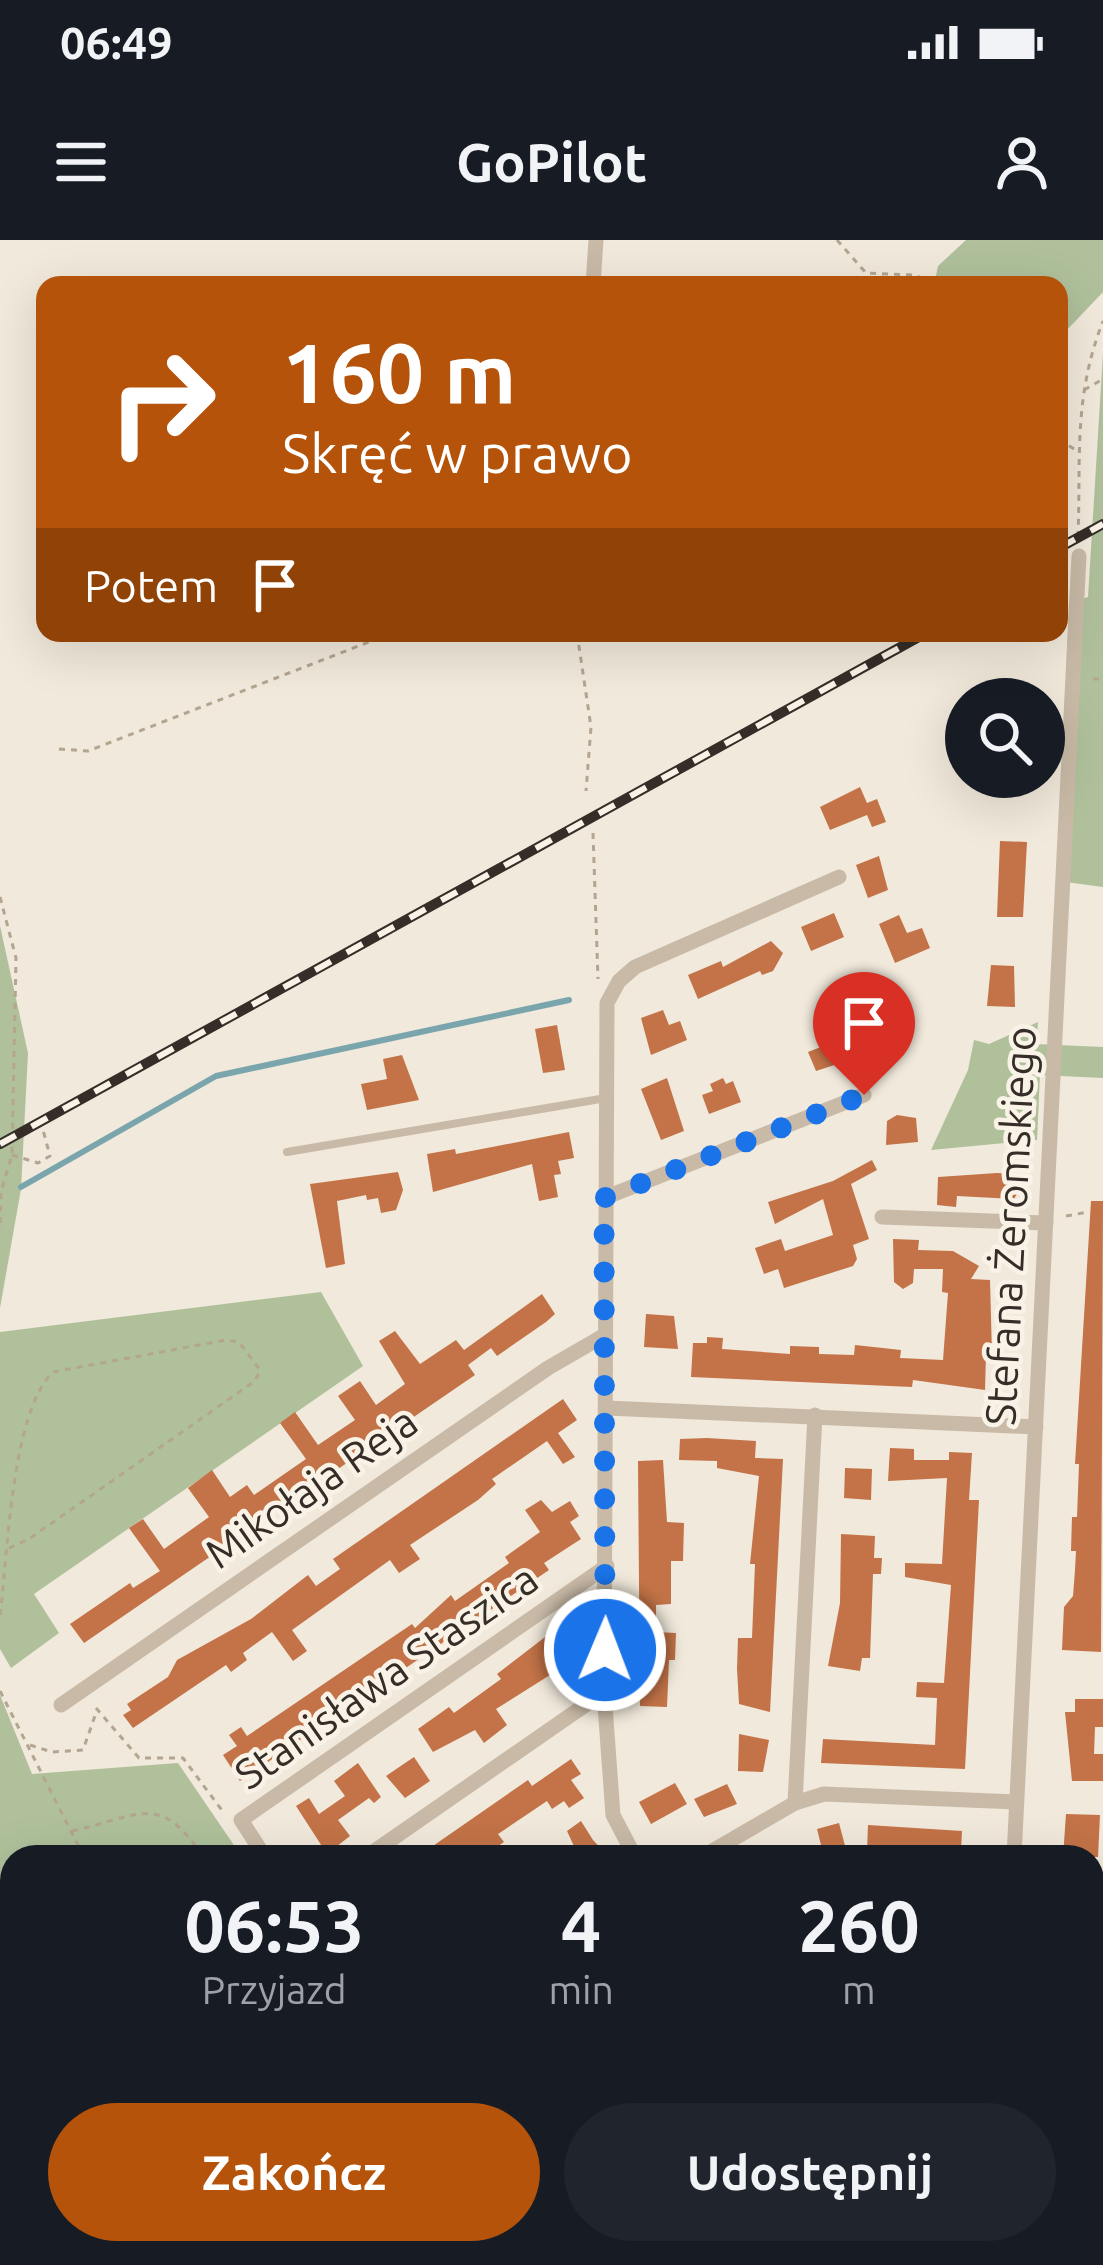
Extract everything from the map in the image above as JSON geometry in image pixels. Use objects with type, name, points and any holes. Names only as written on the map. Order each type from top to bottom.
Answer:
[{"type":"street","points":[[594,276],[596,240]]},
{"type":"street","name":"Stefana Żeromskiego","points":[[1014,1845],[1079,556]]},
{"type":"street","points":[[629,1845],[613,1815],[604,1692],[607,1003],[619,981],[635,967],[839,878]]},
{"type":"street","points":[[604,1198],[864,1095]]},
{"type":"street","points":[[882,1217],[1046,1222]]},
{"type":"street","name":"Mikołaja Reja","points":[[61,1705],[548,1368],[605,1334]]},
{"type":"street","points":[[607,1408],[1036,1427]]},
{"type":"street","points":[[795,1803],[815,1415]]},
{"type":"street","name":"Stanisława Staszica","points":[[258,1845],[242,1820],[607,1566]]},
{"type":"street","points":[[383,1845],[604,1692]]},
{"type":"street","points":[[723,1845],[795,1803],[838,1792],[1016,1802]]},
{"type":"lane","points":[[287,1152],[607,1097]]},
{"type":"path","points":[[837,240],[866,273],[880,276]]},
{"type":"path","points":[[1079,556],[1075,450],[1082,392],[1103,321]]},
{"type":"path","points":[[1082,392],[1103,379]]},
{"type":"path","points":[[1068,445],[1075,450]]},
{"type":"path","points":[[58,749],[88,751],[369,642]]},
{"type":"path","points":[[578,642],[590,727],[586,791]]},
{"type":"path","points":[[593,832],[596,975],[607,1003]]},
{"type":"path","points":[[0,897],[16,958],[11,1155],[1,1192],[0,1230]]},
{"type":"path","points":[[11,1155],[38,1162],[49,1157],[43,1130]]},
{"type":"path","points":[[1078,1217],[1078,1211],[1088,1212]]},
{"type":"path","points":[[0,1615],[9,1548],[33,1399],[52,1372],[226,1340],[239,1342],[251,1354],[260,1370],[255,1381],[9,1548]]},
{"type":"path","points":[[0,1691],[77,1845]]},
{"type":"path","points":[[28,1743],[52,1752],[83,1750],[96,1725],[96,1708],[130,1753],[139,1759],[183,1758],[228,1817],[242,1820]]},
{"type":"path","points":[[69,1831],[160,1811],[180,1821],[195,1845]]},
{"type":"green space","points":[[966,240],[1103,240],[1103,292],[1068,329],[1068,276],[936,276],[938,266]]},
{"type":"green space","points":[[1103,353],[1103,887],[1058,881],[1061,798],[1065,798],[1069,603],[1088,597]]},
{"type":"green space","points":[[0,926],[28,1053],[21,1189],[0,1308]]},
{"type":"green space","points":[[1038,1022],[1036,1044],[1103,1047],[1103,1078],[1040,1075],[1037,1140],[931,1150],[968,1070],[974,1040],[989,1044]]},
{"type":"green space","points":[[321,1292],[363,1366],[34,1594],[59,1633],[11,1668],[0,1649],[0,1332]]},
{"type":"green space","points":[[0,1695],[32,1774],[178,1763],[234,1845],[0,1845]]},
{"type":"building","points":[[860,787],[867,803],[877,799],[886,822],[872,827],[867,815],[830,830],[820,807]]},
{"type":"building","points":[[1000,841],[1027,842],[1023,917],[997,917]]},
{"type":"building","points":[[879,856],[888,890],[868,898],[856,865]]},
{"type":"building","points":[[834,913],[844,937],[811,951],[801,927]]},
{"type":"building","points":[[899,915],[907,933],[922,928],[930,948],[895,963],[879,924]]},
{"type":"building","points":[[771,941],[783,953],[773,971],[762,975],[760,971],[698,999],[688,975],[721,961],[723,967]]},
{"type":"building","points":[[991,965],[1014,966],[1015,1007],[987,1006]]},
{"type":"building","points":[[663,1010],[669,1025],[680,1021],[687,1040],[651,1055],[641,1018]]},
{"type":"building","points":[[557,1025],[565,1070],[543,1073],[535,1029]]},
{"type":"building","points":[[844,1038],[853,1059],[816,1071],[808,1052]]},
{"type":"building","points":[[402,1055],[419,1100],[367,1110],[361,1084],[387,1079],[383,1059]]},
{"type":"building","points":[[667,1078],[684,1131],[661,1140],[641,1089]]},
{"type":"building","points":[[723,1078],[726,1084],[733,1081],[741,1102],[709,1114],[702,1095],[713,1091],[710,1084]]},
{"type":"building","points":[[897,1115],[916,1118],[918,1142],[886,1145],[887,1121]]},
{"type":"building","points":[[569,1132],[574,1158],[558,1161],[561,1174],[554,1175],[558,1197],[539,1201],[532,1164],[433,1192],[427,1154],[455,1149],[456,1154]]},
{"type":"building","points":[[872,1160],[877,1170],[851,1184],[869,1239],[853,1245],[857,1259],[853,1266],[784,1288],[778,1269],[764,1274],[755,1248],[781,1239],[785,1251],[833,1235],[823,1199],[775,1224],[768,1202],[833,1181]]},
{"type":"building","points":[[398,1172],[403,1190],[396,1210],[381,1213],[378,1198],[367,1200],[366,1195],[337,1201],[345,1264],[326,1268],[310,1184]]},
{"type":"building","points":[[1015,1174],[1021,1187],[1014,1199],[957,1196],[956,1207],[937,1205],[938,1177]]},
{"type":"building","points":[[1091,1201],[1103,1201],[1101,1652],[1062,1650],[1064,1607],[1073,1596],[1075,1570],[1072,1517],[1077,1517],[1079,1464],[1075,1464]]},
{"type":"building","points":[[893,1239],[919,1240],[918,1250],[953,1251],[979,1266],[971,1279],[990,1280],[992,1355],[986,1355],[985,1390],[913,1380],[912,1387],[691,1377],[693,1343],[707,1343],[707,1337],[723,1338],[722,1349],[790,1354],[790,1346],[819,1347],[819,1354],[854,1355],[855,1345],[901,1350],[900,1358],[943,1360],[948,1293],[942,1292],[943,1269],[914,1269],[913,1283],[903,1289],[894,1282]]},
{"type":"building","points":[[542,1294],[555,1314],[497,1356],[491,1348],[468,1365],[475,1375],[383,1438],[379,1433],[354,1451],[357,1456],[84,1643],[70,1624],[130,1583],[133,1588],[160,1571],[129,1528],[143,1519],[164,1549],[209,1517],[188,1488],[212,1470],[230,1497],[247,1485],[254,1495],[306,1459],[280,1423],[295,1412],[318,1445],[355,1420],[338,1396],[360,1381],[376,1405],[405,1384],[379,1341],[395,1331],[420,1364],[456,1340],[464,1350]]},
{"type":"building","points":[[646,1314],[674,1316],[678,1349],[644,1347]]},
{"type":"building","points":[[563,1399],[577,1420],[558,1433],[575,1457],[563,1464],[547,1441],[492,1479],[496,1484],[478,1500],[410,1545],[420,1559],[399,1573],[390,1560],[292,1630],[307,1651],[293,1661],[272,1632],[243,1653],[247,1660],[231,1672],[226,1665],[133,1728],[123,1715],[131,1710],[127,1704],[168,1677],[177,1660],[251,1619],[308,1575],[316,1586],[340,1569],[333,1559]]},
{"type":"building","points":[[680,1439],[756,1441],[755,1458],[783,1459],[770,1712],[739,1704],[737,1669],[738,1638],[752,1638],[755,1564],[750,1564],[759,1476],[717,1468],[717,1461],[679,1460]]},
{"type":"building","points":[[890,1448],[914,1449],[914,1460],[949,1460],[949,1452],[972,1453],[969,1500],[979,1500],[965,1769],[821,1763],[823,1739],[935,1745],[937,1698],[916,1697],[917,1682],[944,1683],[951,1585],[905,1577],[905,1563],[942,1564],[947,1478],[888,1481]]},
{"type":"building","points":[[663,1460],[667,1522],[684,1523],[683,1561],[671,1561],[671,1604],[656,1605],[656,1632],[676,1633],[675,1660],[669,1660],[667,1707],[640,1706],[638,1461]]},
{"type":"building","points":[[845,1468],[872,1469],[871,1500],[844,1498]]},
{"type":"building","points":[[541,1500],[552,1512],[570,1501],[579,1516],[570,1522],[581,1539],[544,1563],[549,1570],[240,1781],[223,1755],[237,1746],[229,1735],[241,1727],[247,1736],[412,1624],[415,1628],[451,1595],[455,1601],[509,1563],[505,1557],[540,1532],[525,1510]]},
{"type":"building","points":[[841,1534],[875,1536],[874,1558],[882,1558],[881,1574],[873,1574],[870,1658],[862,1658],[860,1671],[828,1666],[840,1603]]},
{"type":"building","points":[[583,1608],[582,1630],[569,1638],[580,1656],[496,1709],[507,1725],[484,1743],[475,1730],[433,1752],[418,1729],[449,1707],[454,1713],[501,1679],[497,1674]]},
{"type":"building","points":[[1075,1699],[1103,1699],[1103,1727],[1095,1727],[1094,1754],[1103,1754],[1103,1781],[1072,1781],[1065,1712],[1075,1712]]},
{"type":"building","points":[[739,1734],[769,1740],[763,1772],[738,1771]]},
{"type":"building","points":[[414,1757],[430,1781],[405,1798],[386,1776]]},
{"type":"building","points":[[571,1759],[581,1774],[571,1780],[584,1798],[569,1808],[564,1801],[552,1809],[547,1801],[498,1834],[504,1842],[500,1845],[434,1845],[528,1780],[532,1786]]},
{"type":"building","points":[[358,1763],[381,1797],[374,1803],[369,1798],[338,1820],[350,1836],[338,1845],[321,1845],[296,1806],[309,1798],[319,1814],[345,1796],[334,1781]]},
{"type":"building","points":[[675,1783],[687,1804],[651,1824],[639,1802]]},
{"type":"building","points":[[727,1784],[737,1804],[704,1817],[694,1799]]},
{"type":"building","points":[[1066,1814],[1100,1815],[1099,1845],[1064,1845]]},
{"type":"building","points":[[581,1821],[598,1845],[573,1845],[567,1831]]},
{"type":"building","points":[[839,1823],[845,1845],[821,1845],[817,1829]]},
{"type":"building","points":[[868,1825],[962,1831],[961,1845],[867,1845]]},
{"type":"waterway","points":[[21,1187],[216,1076],[569,1000]]},
{"type":"railway","points":[[1068,543],[1103,524]]},
{"type":"railway","points":[[0,1144],[910,642]]},
{"type":"route","points":[[605,1650],[604,1198],[864,1095]]}]
